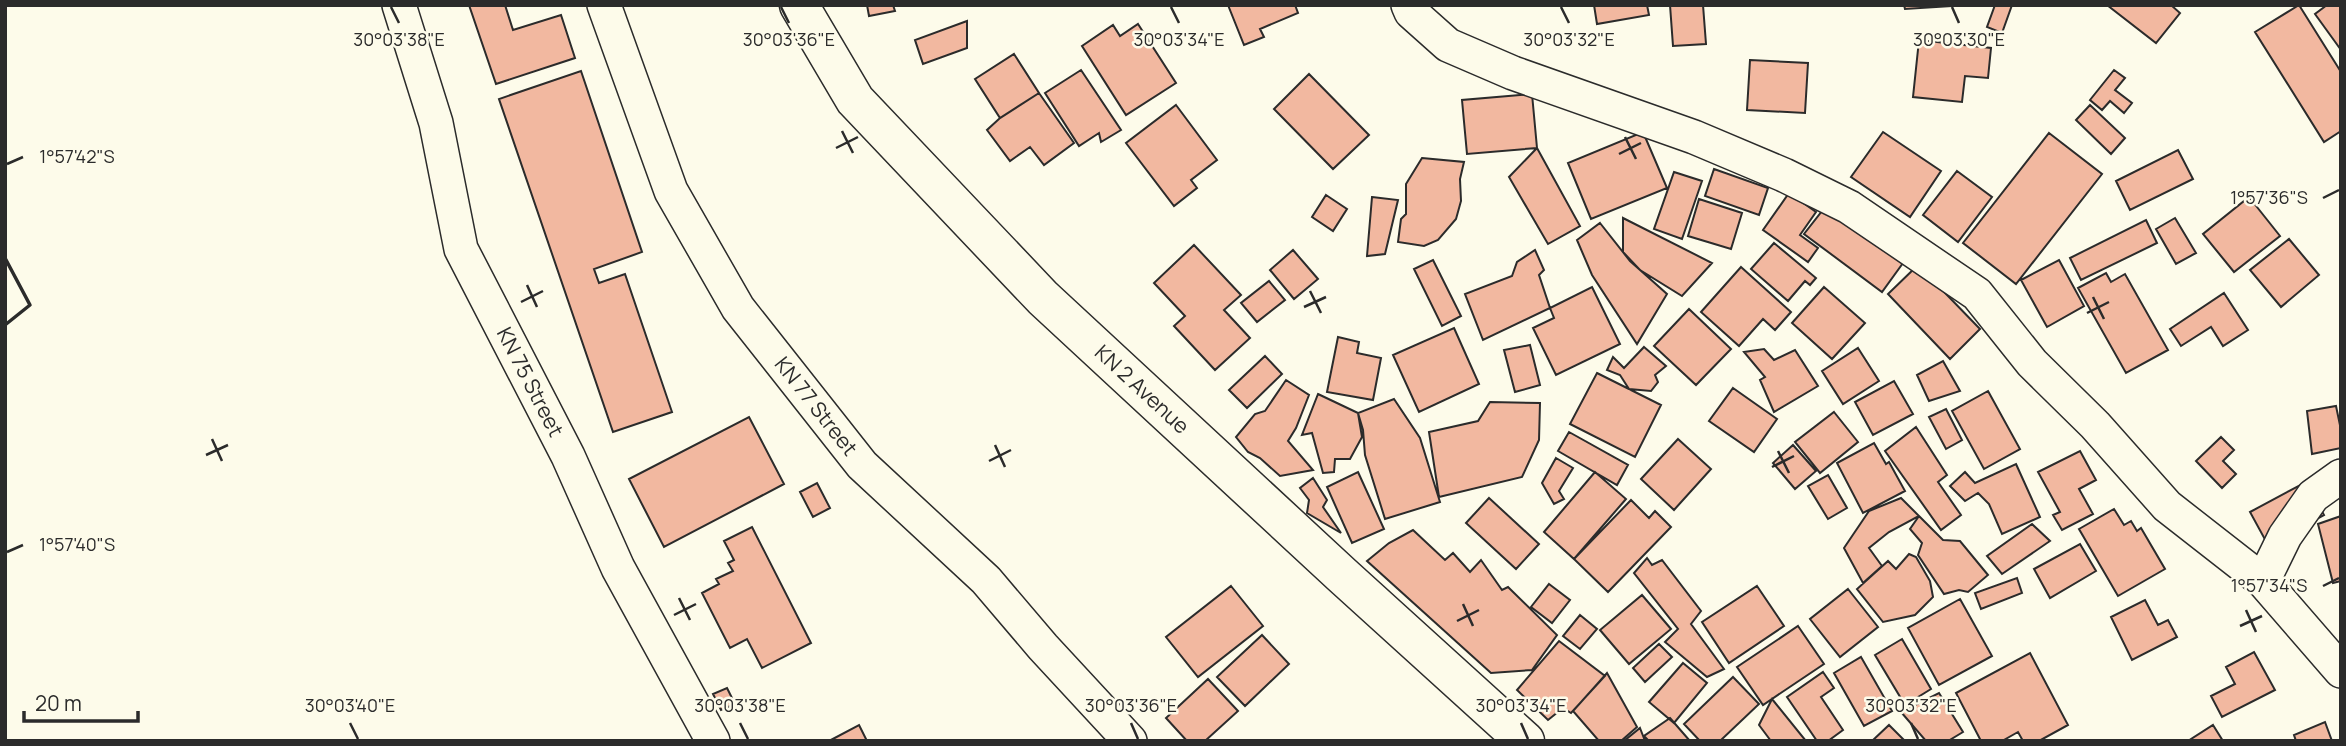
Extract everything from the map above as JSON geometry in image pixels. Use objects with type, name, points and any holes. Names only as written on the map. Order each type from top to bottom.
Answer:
[{"type":"main road","name":"KN 2 Avenue","points":[[799,5],[855,100],[1043,298],[1525,741]]},
{"type":"street","name":"KN 75 Street","points":[[398,5],[436,123],[461,249],[568,456],[618,568],[713,741]]},
{"type":"street","name":"KN 77 Street","points":[[604,5],[671,191],[738,308],[862,465],[986,580],[1043,647],[1130,741]]},
{"type":"street","points":[[1408,5],[1411,12],[1448,45],[1513,73],[1694,137],[1784,175],[1849,207],[1977,294],[2032,363],[2095,425],[2167,506],[2263,581],[2341,671]]},
{"type":"street","points":[[2263,581],[2285,536],[2313,496],[2341,476]]},
{"type":"building","points":[[469,5],[505,5],[513,30],[561,15],[575,58],[496,84]]},
{"type":"building","points":[[867,5],[893,5],[895,11],[869,16]]},
{"type":"building","points":[[1228,5],[1295,5],[1298,13],[1260,29],[1264,37],[1244,45]]},
{"type":"building","points":[[1594,5],[1647,5],[1649,15],[1597,24]]},
{"type":"building","points":[[1670,5],[1703,5],[1706,44],[1673,46]]},
{"type":"building","points":[[1904,5],[1968,5],[1905,9]]},
{"type":"building","points":[[1995,5],[2012,5],[2002,33],[1987,27]]},
{"type":"building","points":[[2107,5],[2171,5],[2180,13],[2156,43]]},
{"type":"building","points":[[2299,5],[2341,72],[2341,131],[2324,142],[2255,32]]},
{"type":"building","points":[[2327,5],[2341,5],[2341,50],[2315,14]]},
{"type":"building","points":[[967,21],[967,48],[923,64],[915,40]]},
{"type":"building","points":[[1138,24],[1176,83],[1126,115],[1082,46],[1113,25],[1120,36]]},
{"type":"building","points":[[1919,40],[1991,48],[1988,78],[1965,76],[1962,102],[1913,97]]},
{"type":"building","points":[[1014,54],[1039,93],[1000,118],[975,79]]},
{"type":"building","points":[[1750,60],[1808,63],[1805,113],[1747,110]]},
{"type":"building","points":[[1081,70],[1121,130],[1101,142],[1099,133],[1079,146],[1045,93]]},
{"type":"building","points":[[2114,70],[2125,78],[2115,90],[2132,103],[2124,113],[2110,101],[2102,110],[2090,100]]},
{"type":"building","points":[[581,71],[642,252],[594,269],[599,283],[625,274],[672,412],[613,432],[499,99]]},
{"type":"building","points":[[1309,74],[1369,135],[1333,169],[1274,109]]},
{"type":"building","points":[[1039,93],[1074,143],[1044,165],[1030,147],[1010,161],[987,130],[1000,118]]},
{"type":"building","points":[[1532,94],[1537,148],[1467,154],[1462,100]]},
{"type":"building","points":[[1176,105],[1217,160],[1191,180],[1197,188],[1174,206],[1126,143]]},
{"type":"building","points":[[2090,105],[2125,138],[2111,154],[2076,120]]},
{"type":"building","points":[[1643,132],[1667,188],[1591,219],[1568,163]]},
{"type":"building","points":[[1883,132],[1941,171],[1910,217],[1851,177]]},
{"type":"building","points":[[2049,133],[2102,174],[2016,284],[1963,243]]},
{"type":"building","points":[[1537,148],[1580,226],[1548,244],[1509,177]]},
{"type":"building","points":[[2178,150],[2193,179],[2130,210],[2116,181]]},
{"type":"building","points":[[1422,158],[1464,162],[1460,179],[1461,201],[1456,219],[1438,240],[1424,246],[1398,242],[1401,219],[1406,214],[1406,184]]},
{"type":"building","points":[[1714,169],[1768,188],[1759,215],[1705,196]]},
{"type":"building","points":[[1957,171],[1992,197],[1958,242],[1923,215]]},
{"type":"building","points":[[1674,172],[1702,181],[1682,239],[1654,229]]},
{"type":"building","points":[[1789,193],[1816,212],[1800,235],[1818,248],[1808,262],[1763,230]]},
{"type":"building","points":[[1326,195],[1347,209],[1333,231],[1312,217]]},
{"type":"building","points":[[1372,197],[1398,200],[1385,254],[1367,256]]},
{"type":"building","points":[[2249,197],[2280,236],[2234,272],[2203,234]]},
{"type":"building","points":[[1699,199],[1742,213],[1731,249],[1688,236]]},
{"type":"building","points":[[1826,206],[1903,263],[1882,292],[1804,234]]},
{"type":"building","points":[[1623,218],[1712,263],[1682,296],[1640,270],[1623,252]]},
{"type":"building","points":[[2175,218],[2196,253],[2176,264],[2156,229]]},
{"type":"building","points":[[2146,220],[2157,243],[2081,280],[2070,258]]},
{"type":"building","points":[[1600,223],[1630,261],[1667,294],[1637,344],[1592,275],[1577,240]]},
{"type":"building","points":[[2289,239],[2319,275],[2281,307],[2250,270]]},
{"type":"building","points":[[1774,243],[1816,278],[1810,285],[1805,281],[1788,301],[1751,269]]},
{"type":"building","points":[[1194,245],[1241,295],[1224,310],[1250,338],[1215,370],[1174,326],[1185,316],[1154,283]]},
{"type":"building","points":[[1293,250],[1318,279],[1294,299],[1270,270]]},
{"type":"building","points":[[1535,250],[1544,270],[1539,275],[1550,308],[1483,340],[1465,294],[1512,276],[1517,262]]},
{"type":"building","points":[[1433,260],[1461,316],[1442,326],[1414,269]]},
{"type":"building","points":[[2059,260],[2084,306],[2047,327],[2021,280]]},
{"type":"building","points":[[1918,265],[1980,329],[1950,359],[1888,294]]},
{"type":"building","points":[[1741,267],[1791,312],[1775,330],[1763,319],[1739,346],[1701,312]]},
{"type":"building","points":[[2106,273],[2111,282],[2125,274],[2168,350],[2126,373],[2078,288]]},
{"type":"building","points":[[1269,281],[1285,300],[1257,322],[1241,303]]},
{"type":"building","points":[[1592,287],[1620,344],[1556,375],[1533,328],[1554,318],[1550,308]]},
{"type":"building","points":[[1824,287],[1865,323],[1832,359],[1792,323]]},
{"type":"building","points":[[2224,293],[2248,330],[2223,346],[2211,327],[2181,346],[2170,329]]},
{"type":"building","points":[[1689,309],[1731,349],[1696,385],[1654,346]]},
{"type":"building","points":[[1454,328],[1479,384],[1419,412],[1393,355]]},
{"type":"building","points":[[1338,337],[1359,342],[1357,353],[1381,358],[1373,400],[1327,392]]},
{"type":"building","points":[[1530,345],[1540,385],[1515,392],[1504,350]]},
{"type":"building","points":[[1644,347],[1666,366],[1655,375],[1658,382],[1651,391],[1629,389],[1620,375],[1607,370],[1613,357],[1624,368]]},
{"type":"building","points":[[1858,348],[1879,381],[1843,404],[1822,371]]},
{"type":"building","points":[[1764,349],[1774,360],[1795,350],[1818,386],[1774,412],[1760,380],[1765,377],[1744,352]]},
{"type":"building","points":[[1265,356],[1282,374],[1247,408],[1229,390]]},
{"type":"building","points":[[1943,361],[1960,391],[1929,401],[1917,375]]},
{"type":"building","points":[[1597,373],[1661,405],[1635,457],[1570,424]]},
{"type":"building","points":[[1286,380],[1309,395],[1288,441],[1313,470],[1280,476],[1260,458],[1248,452],[1236,437],[1255,414],[1265,411]]},
{"type":"building","points":[[1894,381],[1913,414],[1873,435],[1855,402]]},
{"type":"building","points":[[1733,388],[1777,419],[1754,452],[1709,421]]},
{"type":"building","points":[[1988,391],[2020,449],[1984,469],[1952,411]]},
{"type":"building","points":[[1318,394],[1358,413],[1362,437],[1350,459],[1335,459],[1334,472],[1323,473],[1312,433],[1302,435]]},
{"type":"building","points":[[1394,399],[1420,438],[1440,502],[1385,519],[1365,455],[1363,430],[1358,413]]},
{"type":"building","points":[[1490,402],[1540,403],[1539,440],[1522,477],[1439,497],[1429,432],[1478,421]]},
{"type":"building","points":[[2336,406],[2341,430],[2341,448],[2312,454],[2307,411]]},
{"type":"building","points":[[1946,409],[1962,440],[1946,449],[1929,417]]},
{"type":"building","points":[[1834,412],[1858,442],[1820,473],[1795,442]]},
{"type":"building","points":[[749,417],[784,484],[664,547],[629,479]]},
{"type":"building","points":[[1916,427],[1947,475],[1938,482],[1961,515],[1941,530],[1885,451]]},
{"type":"building","points":[[1569,432],[1628,465],[1617,485],[1558,451]]},
{"type":"building","points":[[2221,437],[2234,450],[2223,461],[2236,474],[2222,488],[2196,461]]},
{"type":"building","points":[[1678,439],[1711,469],[1674,510],[1641,479]]},
{"type":"building","points":[[1874,443],[1886,464],[1889,462],[1905,491],[1863,513],[1837,463]]},
{"type":"building","points":[[1793,445],[1816,471],[1795,489],[1773,463]]},
{"type":"building","points":[[2080,451],[2096,480],[2079,489],[2093,514],[2062,530],[2053,515],[2060,512],[2038,472]]},
{"type":"building","points":[[1556,458],[1573,468],[1559,491],[1564,499],[1554,504],[1542,483]]},
{"type":"building","points":[[2016,464],[2040,517],[2002,534],[1989,504],[1978,493],[1965,501],[1950,486],[1965,472],[1975,483]]},
{"type":"building","points":[[1358,472],[1384,529],[1352,543],[1327,487]]},
{"type":"building","points":[[1595,472],[1626,499],[1574,559],[1544,532]]},
{"type":"building","points":[[1828,475],[1847,508],[1828,519],[1808,486]]},
{"type":"building","points":[[1313,478],[1327,500],[1323,507],[1341,533],[1307,513],[1309,500],[1300,488]]},
{"type":"building","points":[[2306,482],[2324,515],[2268,545],[2250,512]]},
{"type":"building","points":[[817,483],[830,508],[813,517],[800,492]]},
{"type":"building","points":[[1489,498],[1539,544],[1516,569],[1466,523]]},
{"type":"building","points":[[1901,498],[1919,516],[1889,532],[1869,548],[1882,566],[1863,583],[1844,548],[1869,511]]},
{"type":"building","points":[[1631,500],[1649,518],[1655,511],[1671,527],[1608,592],[1574,559]]},
{"type":"building","points":[[2114,509],[2124,525],[2131,521],[2137,531],[2141,528],[2165,569],[2118,596],[2079,529]]},
{"type":"building","points":[[1919,516],[1943,540],[1960,541],[1988,575],[1968,592],[1959,590],[1944,594],[1918,555],[1922,543],[1910,529]]},
{"type":"building","points":[[2341,516],[2341,581],[2333,583],[2318,524]]},
{"type":"building","points":[[2032,524],[2050,541],[2002,574],[1987,556]]},
{"type":"building","points":[[752,527],[811,643],[762,668],[747,639],[730,648],[702,593],[719,584],[716,579],[733,571],[728,563],[734,560],[724,541]]},
{"type":"building","points":[[1413,530],[1445,560],[1453,553],[1470,572],[1481,560],[1502,590],[1508,587],[1557,635],[1532,670],[1491,673],[1367,561],[1389,543]]},
{"type":"building","points":[[2080,544],[2096,571],[2050,598],[2034,569]]},
{"type":"building","points":[[1909,554],[1916,557],[1930,581],[1933,597],[1915,615],[1883,622],[1857,589],[1888,561],[1896,569]]},
{"type":"building","points":[[1647,558],[1652,565],[1662,560],[1701,611],[1691,624],[1724,669],[1707,677],[1665,642],[1678,629],[1634,573]]},
{"type":"building","points":[[2017,578],[2022,593],[1981,609],[1975,593]]},
{"type":"building","points":[[1549,584],[1570,600],[1552,623],[1531,607]]},
{"type":"building","points":[[1231,586],[1263,626],[1198,677],[1166,637]]},
{"type":"building","points":[[1757,586],[1784,626],[1729,663],[1702,622]]},
{"type":"building","points":[[1848,589],[1878,627],[1840,657],[1810,619]]},
{"type":"building","points":[[1642,595],[1671,629],[1629,664],[1600,630]]},
{"type":"building","points":[[1960,599],[1992,656],[1939,685],[1908,628]]},
{"type":"building","points":[[2145,600],[2158,625],[2168,620],[2177,637],[2132,660],[2111,617]]},
{"type":"building","points":[[1580,615],[1597,629],[1580,649],[1563,636]]},
{"type":"building","points":[[1798,626],[1824,664],[1763,705],[1737,667]]},
{"type":"building","points":[[1262,635],[1289,664],[1245,706],[1217,677]]},
{"type":"building","points":[[1902,639],[1931,689],[1905,705],[1875,655]]},
{"type":"building","points":[[1559,641],[1605,676],[1571,713],[1563,708],[1548,720],[1517,690]]},
{"type":"building","points":[[1659,644],[1672,657],[1645,682],[1633,668]]},
{"type":"building","points":[[2254,652],[2275,690],[2222,717],[2211,696],[2235,684],[2226,667]]},
{"type":"building","points":[[2030,653],[2068,725],[2039,741],[2023,741],[2018,732],[2002,741],[1981,741],[1956,693]]},
{"type":"building","points":[[1861,657],[1892,711],[1864,726],[1834,673]]},
{"type":"building","points":[[1683,663],[1707,683],[1674,723],[1649,702]]},
{"type":"building","points":[[1823,672],[1834,688],[1821,697],[1843,730],[1828,741],[1817,741],[1787,697]]},
{"type":"building","points":[[1607,673],[1637,727],[1621,741],[1599,741],[1573,711]]},
{"type":"building","points":[[1733,677],[1759,704],[1720,741],[1700,741],[1684,724]]},
{"type":"building","points":[[1208,679],[1238,711],[1205,741],[1187,741],[1166,718]]},
{"type":"building","points":[[727,688],[735,704],[721,710],[713,694]]},
{"type":"building","points":[[1939,693],[1963,732],[1948,741],[1926,741],[1901,712]]},
{"type":"building","points":[[1772,699],[1806,741],[1771,741],[1759,725]]},
{"type":"building","points":[[1670,718],[1690,741],[1649,741],[1644,736]]},
{"type":"building","points":[[2325,722],[2332,741],[2296,741],[2294,735]]},
{"type":"building","points":[[859,725],[867,741],[829,741]]},
{"type":"building","points":[[1889,725],[1905,741],[1872,741]]},
{"type":"building","points":[[2213,725],[2223,741],[2188,741]]},
{"type":"building","points":[[1640,728],[1645,741],[1624,741]]},
{"type":"wall","points":[[5,258],[30,305],[5,325]]}]
